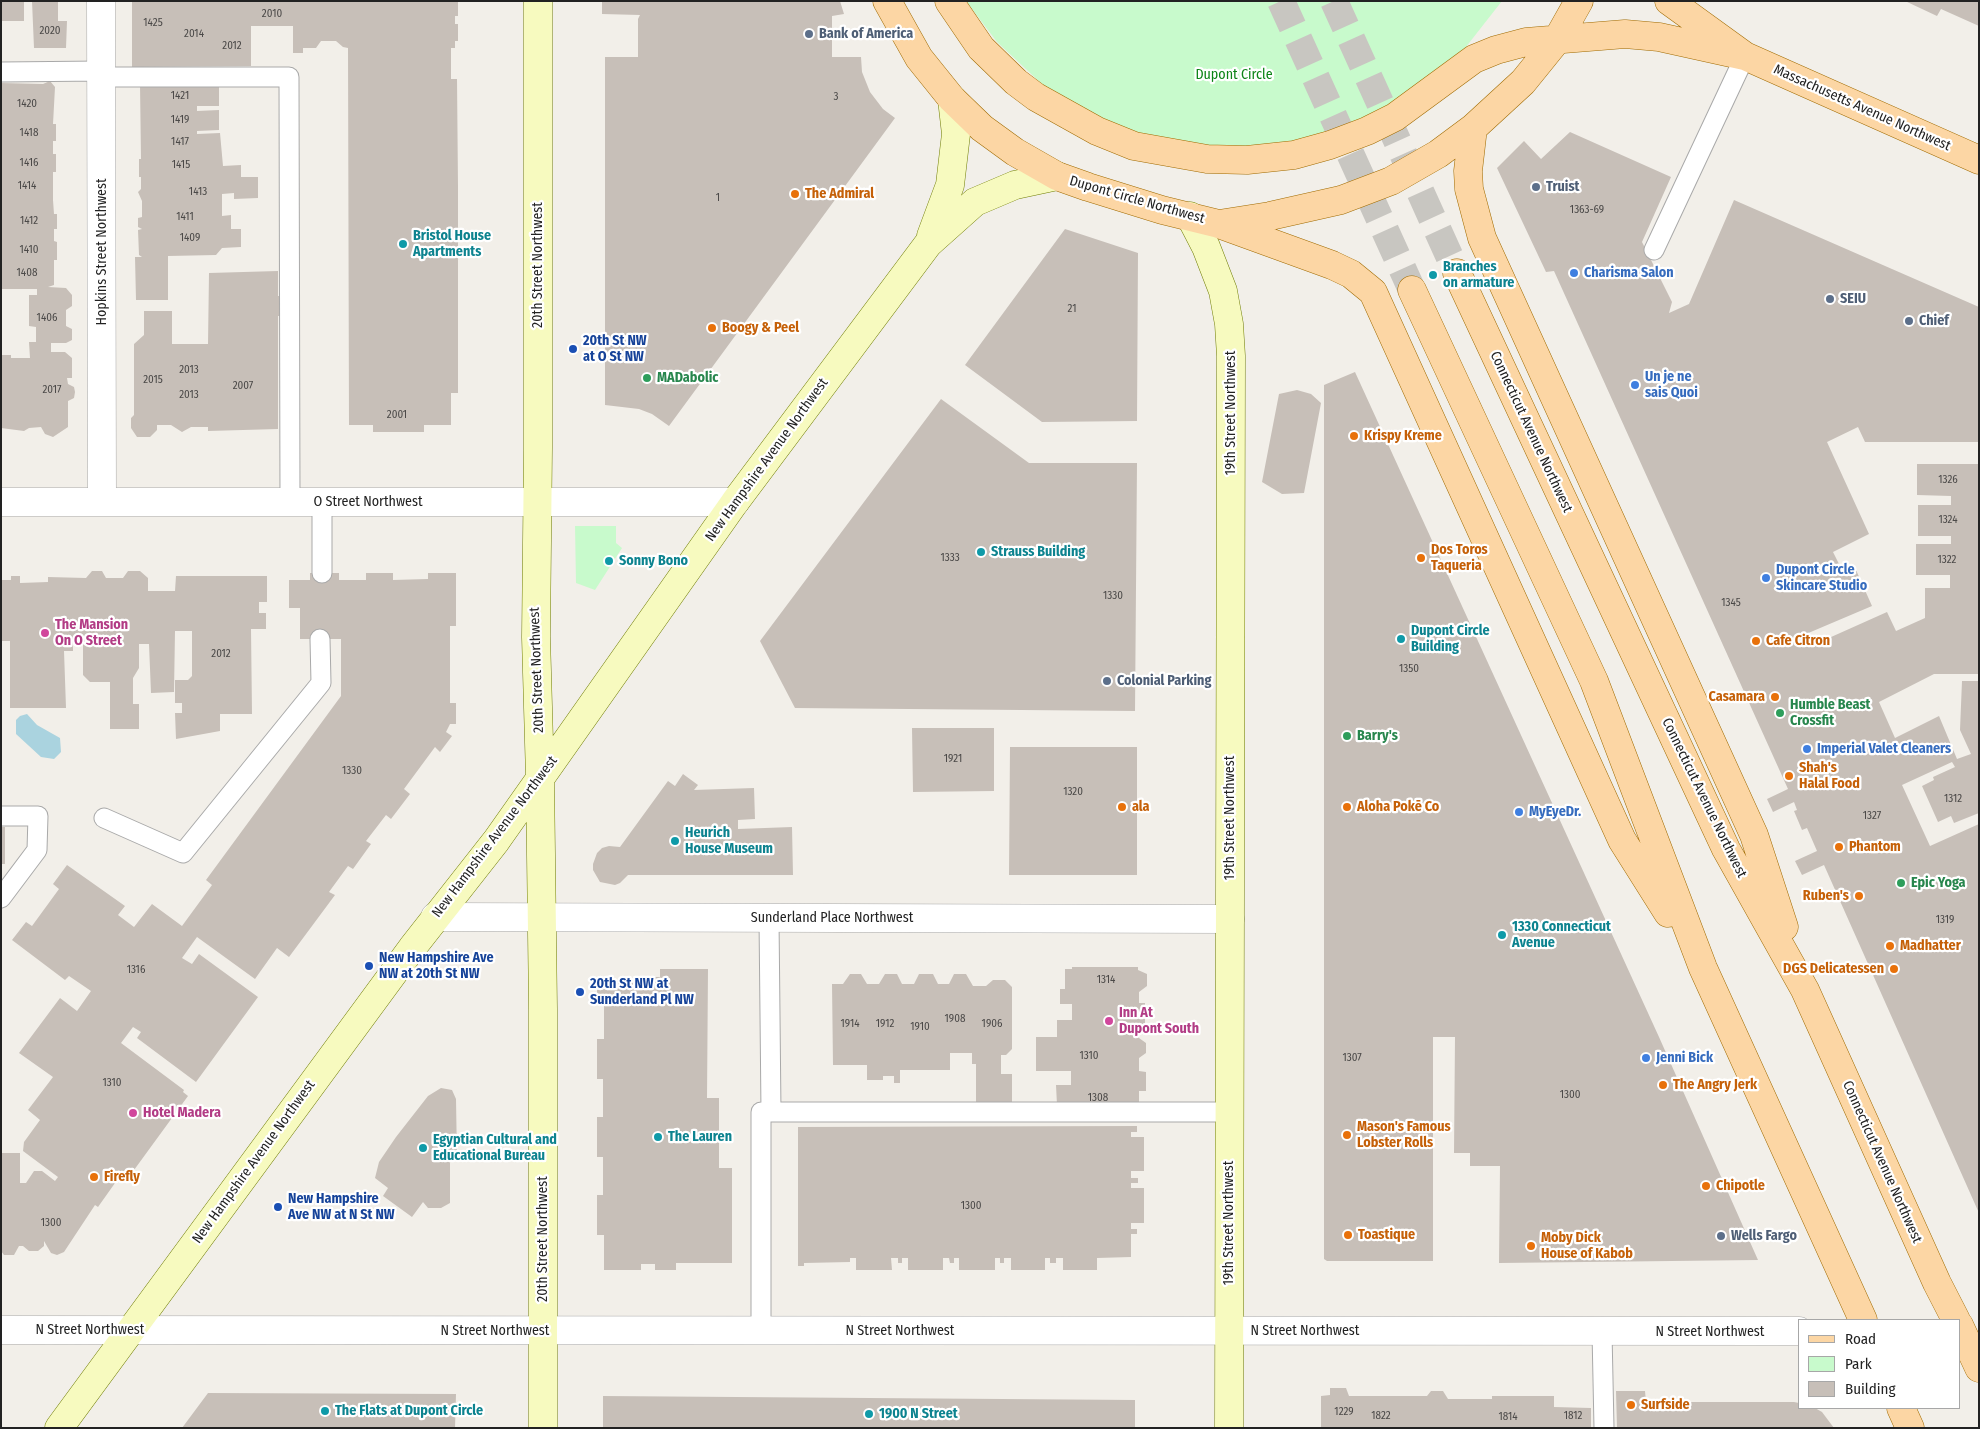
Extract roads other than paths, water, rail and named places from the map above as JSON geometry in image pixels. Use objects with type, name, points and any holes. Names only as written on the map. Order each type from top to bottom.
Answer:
[{"type":"main road","name":"20th Street Northwest","points":[[538,1],[536,637],[542,917],[543,1428]]},
{"type":"main road","name":"Dupont Circle Northwest","points":[[886,1],[919,58],[952,99],[1000,142],[1035,165],[1057,176],[1122,198],[1219,224],[1311,207],[1364,192],[1391,181],[1438,154],[1473,128],[1523,82],[1557,40],[1579,1]]},
{"type":"main road","points":[[949,1],[982,48],[1016,82],[1036,97],[1097,131],[1134,146],[1207,159],[1247,160],[1294,155],[1330,145],[1367,131],[1395,117],[1474,59],[1496,50],[1526,42],[1557,40]]},
{"type":"main road","name":"Massachusetts Avenue Northwest","points":[[1669,1],[1744,56]]},
{"type":"main road","name":"Massachusetts Avenue Northwest","points":[[1557,40],[1626,34],[1659,37],[1744,56],[1979,160]]},
{"type":"main road","name":"New Hampshire Avenue Northwest","points":[[928,244],[950,186],[956,134],[952,99]]},
{"type":"main road","points":[[1473,128],[1468,170],[1469,189],[1482,238],[1754,835],[1804,990]]},
{"type":"main road","name":"New Hampshire Avenue Northwest","points":[[59,1428],[435,917],[496,840],[735,502],[928,244],[975,202],[1015,186],[1057,176]]},
{"type":"main road","name":"19th Street Northwest","points":[[1190,216],[1206,247],[1223,291],[1229,324],[1231,356],[1230,1428]]},
{"type":"main road","points":[[1219,224],[1332,265],[1351,274],[1373,292],[1622,840],[1703,968]]},
{"type":"main road","name":"Connecticut Avenue Northwest","points":[[1457,273],[1726,849],[1804,990],[1937,1283],[1955,1319]]},
{"type":"main road","points":[[1412,290],[1594,681],[1703,968],[1863,1319]]},
{"type":"main road","points":[[1960,1326],[1979,1326]]},
{"type":"main road","points":[[1960,1328],[1979,1368]]},
{"type":"main road","points":[[1901,1409],[1910,1428]]},
{"type":"street","name":"Hopkins Street Northwest","points":[[101,1],[102,502]]},
{"type":"street","name":"O Street Northwest","points":[[1,502],[735,502]]},
{"type":"street","name":"Sunderland Place Northwest","points":[[435,917],[1230,919]]},
{"type":"street","name":"N Street Northwest","points":[[1,1330],[1798,1331]]},
{"type":"lane","points":[[1654,250],[1744,56]]},
{"type":"lane","points":[[1,72],[289,78],[290,502]]},
{"type":"lane","points":[[322,502],[322,573]]},
{"type":"lane","points":[[104,818],[183,853],[321,682],[320,640]]},
{"type":"lane","points":[[1,816],[38,816],[37,850],[1,898]]},
{"type":"lane","points":[[769,918],[771,1112]]},
{"type":"lane","points":[[761,1331],[761,1112],[1230,1112]]},
{"type":"lane","points":[[1602,1332],[1604,1428]]},
{"type":"water","points":[[27,714],[37,725],[60,738],[61,752],[54,759],[41,757],[16,734],[16,720],[20,716]]},
{"type":"tunnel","points":[[1281,1],[1412,290]]},
{"type":"tunnel","points":[[1334,1],[1457,273]]},
{"type":"place","name":"Bank of America","points":[[809,34]]},
{"type":"place","name":"Truist","points":[[1536,187]]},
{"type":"place","name":"The Admiral","points":[[795,194]]},
{"type":"place","name":"Bristol House Apartments","points":[[403,244]]},
{"type":"place","name":"Charisma Salon","points":[[1574,273]]},
{"type":"place","name":"Branches on armature","points":[[1433,275]]},
{"type":"place","name":"SEIU","points":[[1830,299]]},
{"type":"place","name":"Chief","points":[[1909,321]]},
{"type":"place","name":"Boogy & Peel","points":[[712,328]]},
{"type":"place","name":"20th St NW at O St NW","points":[[573,349]]},
{"type":"place","name":"MADabolic","points":[[647,378]]},
{"type":"place","name":"Un je ne sais Quoi","points":[[1635,385]]},
{"type":"place","name":"Krispy Kreme","points":[[1354,436]]},
{"type":"place","name":"Strauss Building","points":[[981,552]]},
{"type":"place","name":"Dos Toros Taqueria","points":[[1421,558]]},
{"type":"place","name":"Sonny Bono","points":[[609,561]]},
{"type":"place","name":"Dupont Circle Skincare Studio","points":[[1766,578]]},
{"type":"place","name":"The Mansion On O Street","points":[[45,633]]},
{"type":"place","name":"Dupont Circle Building","points":[[1401,639]]},
{"type":"place","name":"Cafe Citron","points":[[1756,641]]},
{"type":"place","name":"Colonial Parking","points":[[1107,681]]},
{"type":"place","name":"Casamara","points":[[1775,697]]},
{"type":"place","name":"Humble Beast Crossfit","points":[[1780,713]]},
{"type":"place","name":"Barry's","points":[[1347,736]]},
{"type":"place","name":"Imperial Valet Cleaners","points":[[1807,749]]},
{"type":"place","name":"Shah's Halal Food","points":[[1789,776]]},
{"type":"place","name":"ala","points":[[1122,807]]},
{"type":"place","name":"Aloha Pokē Co","points":[[1347,807]]},
{"type":"place","name":"MyEyeDr.","points":[[1519,812]]},
{"type":"place","name":"Heurich House Museum","points":[[675,841]]},
{"type":"place","name":"Phantom","points":[[1839,847]]},
{"type":"place","name":"Epic Yoga","points":[[1901,883]]},
{"type":"place","name":"Ruben's","points":[[1859,896]]},
{"type":"place","name":"1330 Connecticut Avenue","points":[[1502,935]]},
{"type":"place","name":"Madhatter","points":[[1890,946]]},
{"type":"place","name":"New Hampshire Ave NW at 20th St NW","points":[[369,966]]},
{"type":"place","name":"DGS Delicatessen","points":[[1894,969]]},
{"type":"place","name":"20th St NW at Sunderland Pl NW","points":[[580,992]]},
{"type":"place","name":"Inn At Dupont South","points":[[1109,1021]]},
{"type":"place","name":"Jenni Bick","points":[[1646,1058]]},
{"type":"place","name":"The Angry Jerk","points":[[1663,1085]]},
{"type":"place","name":"Hotel Madera","points":[[133,1113]]},
{"type":"place","name":"Mason's Famous Lobster Rolls","points":[[1347,1135]]},
{"type":"place","name":"The Lauren","points":[[658,1137]]},
{"type":"place","name":"Egyptian Cultural and Educational Bureau","points":[[423,1148]]},
{"type":"place","name":"Firefly","points":[[94,1177]]},
{"type":"place","name":"Chipotle","points":[[1706,1186]]},
{"type":"place","name":"New Hampshire Ave NW at N St NW","points":[[278,1207]]},
{"type":"place","name":"Toastique","points":[[1348,1235]]},
{"type":"place","name":"Wells Fargo","points":[[1721,1236]]},
{"type":"place","name":"Moby Dick House of Kabob","points":[[1531,1246]]},
{"type":"place","name":"Surfside","points":[[1631,1405]]},
{"type":"place","name":"The Flats at Dupont Circle","points":[[325,1411]]},
{"type":"place","name":"1900 N Street","points":[[869,1414]]},
{"type":"park label","name":"Dupont Circle","points":[[1234,75]]}]
